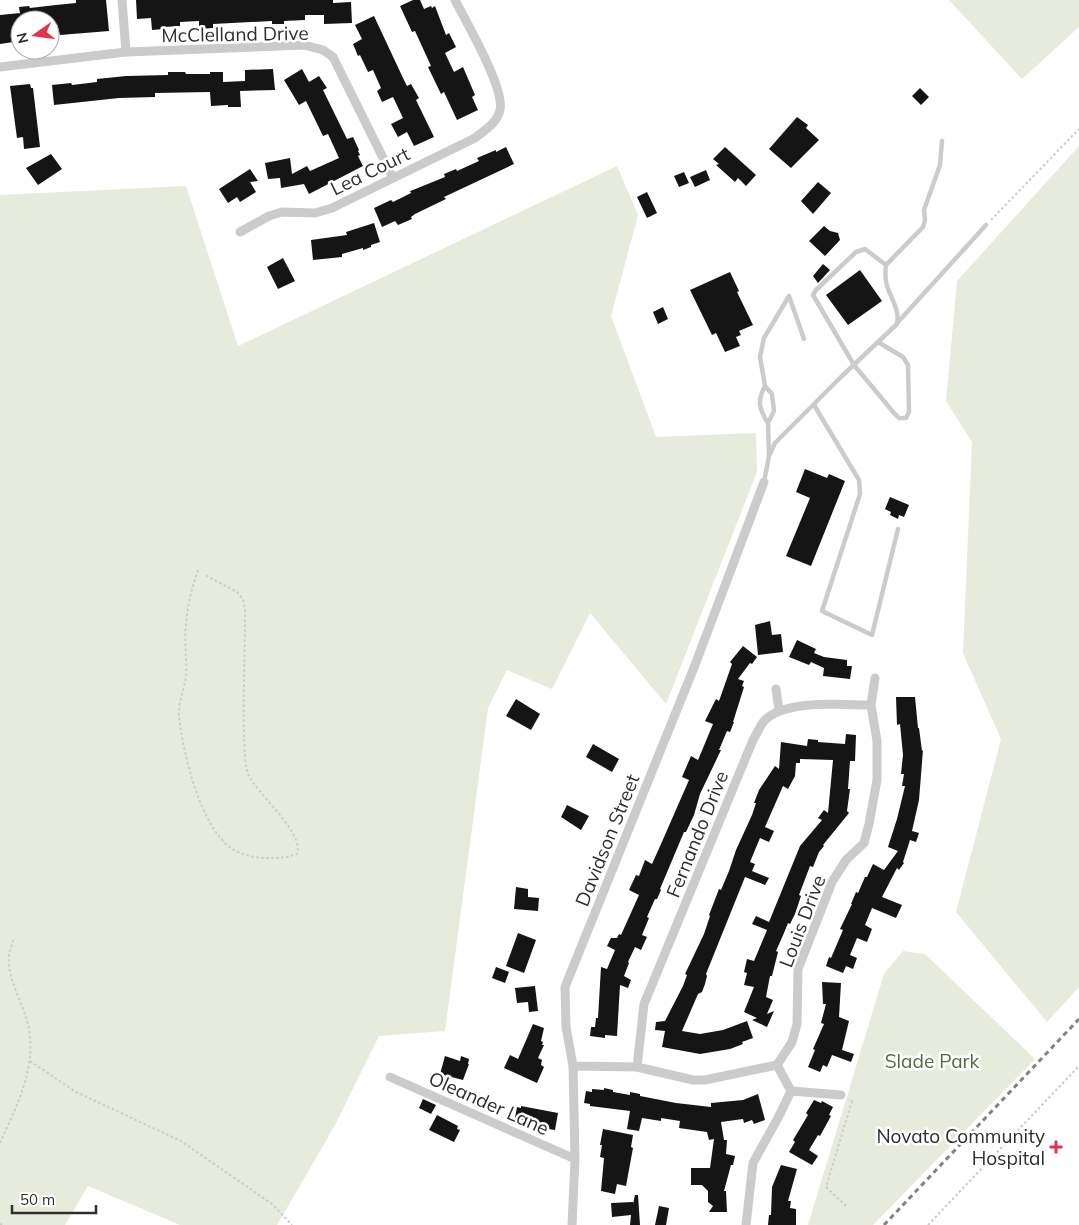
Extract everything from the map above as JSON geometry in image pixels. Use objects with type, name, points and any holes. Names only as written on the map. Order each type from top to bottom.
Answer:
[{"type":"street","points":[[122,0],[126,52]]},
{"type":"street","name":"Lea Court","points":[[240,232],[269,216],[282,212],[314,213],[332,208],[475,138],[493,124],[500,110],[497,84],[455,0]]},
{"type":"street","name":"McClelland Drive","points":[[0,67],[126,52],[304,45],[323,50],[334,57],[394,178]]},
{"type":"street","name":"Davidson Street","points":[[572,1225],[575,1159],[573,1066],[566,1027],[565,987],[695,665],[764,482]]},
{"type":"street","name":"Louis Drive","points":[[776,1065],[792,1042],[797,1024],[798,969],[832,882],[846,860],[864,843],[869,824],[877,780],[877,740],[871,705],[875,678]]},
{"type":"street","points":[[776,689],[779,710],[797,706],[871,705]]},
{"type":"street","name":"Fernando Drive","points":[[636,1067],[644,1004],[753,740],[764,720],[779,710]]},
{"type":"street","points":[[573,1066],[636,1067],[693,1080],[705,1080],[776,1065],[791,1091]]},
{"type":"street","name":"Oleander Lane","points":[[390,1077],[575,1159]]},
{"type":"street","points":[[791,1091],[841,1095]]},
{"type":"street","points":[[746,1225],[753,1163],[791,1091]]},
{"type":"lane","points":[[897,324],[898,320],[894,301],[887,286],[886,266],[923,227],[925,220],[924,210],[940,165],[942,141]]},
{"type":"lane","points":[[769,456],[775,443],[897,324],[986,225]]},
{"type":"lane","points":[[878,342],[903,357],[908,365],[909,412],[906,418],[899,418],[894,413],[854,365],[813,295],[856,252],[865,249],[886,266]]},
{"type":"lane","points":[[768,423],[762,414],[759,397],[764,386],[760,357],[764,338],[789,296],[804,339]]},
{"type":"lane","points":[[764,386],[772,394],[774,411],[768,423],[769,456],[764,482]]},
{"type":"lane","points":[[814,405],[859,480],[860,494],[822,611],[872,635],[898,529]]},
{"type":"path","points":[[986,225],[1079,129]]},
{"type":"path","points":[[198,570],[190,594],[186,626],[186,675],[179,714],[196,793],[212,826],[230,848],[247,856],[264,858],[290,857],[297,854],[299,849],[297,841],[276,809],[248,774],[244,717],[245,610],[242,599],[236,592],[205,574]]},
{"type":"path","points":[[0,1143],[28,1074],[31,1049],[29,1030],[10,968],[9,956],[13,940]]},
{"type":"path","points":[[30,1060],[76,1092],[181,1141],[272,1204],[292,1225]]},
{"type":"path","points":[[928,1225],[1079,1066]]},
{"type":"path","points":[[841,1095],[852,1101],[826,1187],[846,1206]]},
{"type":"green space","points":[[949,0],[1079,0],[1079,27],[1022,79]]},
{"type":"green space","points":[[1079,146],[1079,987],[1047,1022],[956,912],[1001,739],[963,653],[972,442],[946,401],[957,281]]},
{"type":"green space","points":[[617,166],[638,215],[611,316],[656,437],[756,433],[757,472],[666,704],[590,613],[552,689],[507,670],[488,708],[445,1031],[379,1036],[334,1127],[277,1225],[180,1225],[88,1186],[65,1225],[0,1225],[0,195],[186,186],[238,346]]},
{"type":"green space","name":"Slade Park","points":[[903,951],[925,954],[1035,1059],[873,1225],[808,1225],[884,974]]},
{"type":"building","points":[[76,0],[106,0],[109,31],[60,35],[60,10],[19,10],[19,7],[29,6],[30,8],[76,3]]},
{"type":"building","points":[[136,0],[333,0],[333,3],[351,2],[352,23],[324,24],[324,15],[305,15],[305,20],[284,21],[284,24],[272,24],[272,21],[213,24],[213,28],[199,29],[199,21],[180,22],[180,26],[152,30],[151,18],[137,19]]},
{"type":"building","points":[[413,0],[420,0],[424,9],[435,6],[446,35],[449,33],[456,47],[445,53],[454,72],[463,67],[475,95],[472,97],[478,110],[457,120],[444,92],[441,94],[428,67],[431,66],[415,31],[412,32],[400,6]]},
{"type":"building","points":[[10,14],[10,42],[0,44],[0,15]]},
{"type":"building","points":[[374,16],[407,86],[411,84],[419,98],[416,100],[434,137],[414,146],[407,132],[398,137],[391,124],[403,118],[393,97],[382,102],[377,91],[381,88],[373,70],[368,72],[353,44],[362,39],[355,25]]},
{"type":"building","points":[[273,69],[275,90],[240,91],[241,107],[228,107],[228,105],[211,106],[210,92],[155,93],[155,97],[119,98],[54,105],[52,85],[97,82],[97,79],[126,76],[168,75],[168,72],[210,74],[210,72],[223,72],[223,82],[245,81],[245,70]]},
{"type":"building","points":[[302,69],[309,82],[319,76],[327,88],[323,90],[347,139],[353,137],[363,166],[309,194],[304,184],[281,188],[280,178],[268,179],[265,163],[290,158],[292,174],[307,166],[310,171],[339,158],[328,134],[323,136],[306,101],[299,105],[284,80]]},
{"type":"building","points":[[30,84],[31,88],[33,88],[40,147],[24,149],[23,137],[17,138],[10,86]]},
{"type":"building","points":[[920,88],[929,97],[921,105],[912,96]]},
{"type":"building","points":[[797,117],[808,125],[806,128],[819,140],[791,168],[769,149]]},
{"type":"building","points":[[506,147],[514,164],[444,197],[446,199],[415,214],[411,217],[412,219],[398,225],[395,221],[382,227],[374,208],[391,200],[393,202],[411,193],[410,191],[445,177],[444,174],[456,169],[457,171],[479,161],[477,158]]},
{"type":"building","points":[[725,147],[756,175],[746,186],[738,178],[735,182],[716,165],[719,164],[713,159]]},
{"type":"building","points":[[51,154],[62,169],[38,185],[26,168]]},
{"type":"building","points":[[250,169],[258,181],[250,182],[256,192],[240,202],[237,197],[228,203],[219,189]]},
{"type":"building","points":[[706,170],[710,180],[695,187],[690,177]]},
{"type":"building","points":[[684,172],[689,183],[679,187],[674,176]]},
{"type":"building","points":[[818,182],[831,193],[813,214],[801,201]]},
{"type":"building","points":[[647,192],[657,213],[647,218],[637,197]]},
{"type":"building","points":[[374,223],[380,242],[363,250],[363,248],[342,254],[342,257],[313,260],[311,240],[347,235],[346,232]]},
{"type":"building","points":[[824,226],[830,231],[838,233],[840,240],[825,256],[809,241]]},
{"type":"building","points":[[283,258],[295,281],[278,289],[267,267]]},
{"type":"building","points":[[823,264],[830,270],[818,283],[813,276]]},
{"type":"building","points":[[860,270],[882,301],[848,325],[826,295]]},
{"type":"building","points":[[730,272],[739,291],[737,292],[753,325],[739,331],[741,335],[736,337],[740,346],[725,352],[716,333],[712,335],[690,290]]},
{"type":"building","points":[[663,307],[668,319],[658,324],[653,312]]},
{"type":"building","points":[[805,469],[827,478],[829,474],[845,481],[811,566],[786,556],[810,498],[796,492]]},
{"type":"building","points":[[890,497],[909,505],[904,517],[899,515],[898,519],[890,515],[891,512],[885,509]]},
{"type":"building","points":[[770,621],[772,635],[781,634],[783,652],[758,655],[755,625]]},
{"type":"building","points":[[797,640],[816,649],[814,653],[824,657],[847,660],[847,666],[852,666],[850,679],[823,676],[824,668],[811,662],[809,665],[789,657]]},
{"type":"building","points":[[743,646],[757,657],[738,679],[744,681],[742,686],[744,687],[734,722],[730,732],[727,731],[719,750],[721,750],[700,794],[694,815],[686,832],[684,832],[661,890],[647,917],[649,918],[642,935],[647,937],[641,950],[635,947],[628,962],[624,976],[631,980],[628,988],[620,985],[617,1036],[605,1035],[605,1038],[590,1036],[591,1027],[595,1027],[596,1018],[598,1018],[601,967],[607,969],[615,950],[607,946],[611,938],[617,938],[619,934],[621,935],[639,895],[629,890],[636,875],[639,876],[645,860],[652,864],[689,780],[682,777],[691,756],[698,760],[713,724],[705,721],[716,699],[719,701],[732,664],[730,662]]},
{"type":"building","points":[[896,697],[915,697],[918,728],[923,750],[919,800],[912,831],[919,833],[916,842],[910,840],[904,863],[899,870],[897,868],[882,897],[902,905],[896,918],[872,908],[865,925],[872,929],[867,942],[857,938],[850,955],[857,958],[853,969],[846,966],[843,973],[826,966],[843,930],[840,929],[856,892],[858,893],[873,864],[884,870],[898,851],[888,847],[905,786],[902,786],[904,774],[901,774],[903,755],[900,724],[897,725]]},
{"type":"building","points":[[516,699],[540,714],[531,730],[506,716]]},
{"type":"building","points":[[846,734],[856,735],[855,761],[850,761],[848,789],[850,789],[847,811],[849,813],[823,845],[813,867],[810,866],[799,895],[801,896],[795,914],[790,924],[788,923],[776,951],[778,952],[772,976],[770,976],[766,997],[773,1000],[767,1014],[774,1011],[767,1027],[752,1020],[757,1018],[744,1012],[754,987],[744,985],[747,973],[744,972],[747,959],[754,961],[767,930],[752,924],[756,916],[769,922],[800,846],[822,820],[818,818],[824,810],[828,813],[833,760],[800,759],[800,763],[796,763],[795,776],[788,789],[783,786],[765,827],[774,831],[769,842],[760,838],[750,862],[755,864],[752,871],[769,878],[765,885],[745,877],[706,974],[702,992],[698,994],[682,1031],[700,1034],[723,1030],[747,1021],[753,1038],[730,1049],[700,1054],[662,1047],[665,1031],[655,1030],[656,1022],[665,1021],[683,986],[687,975],[685,974],[704,934],[719,889],[721,890],[752,815],[759,790],[775,766],[779,769],[781,742],[807,746],[808,739],[818,740],[818,742],[845,744]]},
{"type":"building","points":[[593,744],[619,759],[612,772],[586,757]]},
{"type":"building","points":[[567,805],[589,816],[581,830],[561,817]]},
{"type":"building","points":[[516,887],[528,889],[528,897],[539,898],[538,911],[514,909]]},
{"type":"building","points":[[518,933],[536,940],[524,973],[506,966]]},
{"type":"building","points":[[496,967],[509,972],[505,983],[492,978]]},
{"type":"building","points":[[822,982],[841,983],[839,1017],[849,1021],[842,1050],[854,1054],[851,1062],[832,1055],[827,1067],[823,1065],[820,1072],[808,1067],[815,1050],[813,1049],[824,1024],[821,1023],[826,1004],[823,1004]]},
{"type":"building","points":[[535,986],[538,1011],[529,1012],[528,1002],[517,1003],[515,988]]},
{"type":"building","points":[[533,1024],[544,1028],[541,1041],[543,1042],[542,1045],[544,1045],[538,1058],[542,1060],[541,1065],[544,1067],[537,1083],[504,1068],[510,1055],[518,1059]]},
{"type":"building","points":[[445,1056],[460,1061],[461,1056],[469,1059],[463,1080],[440,1074]]},
{"type":"building","points":[[604,1088],[613,1090],[613,1092],[630,1095],[630,1092],[640,1094],[640,1096],[676,1103],[711,1107],[711,1103],[743,1100],[758,1094],[765,1120],[754,1124],[752,1120],[744,1123],[743,1119],[721,1122],[724,1140],[727,1140],[726,1154],[735,1156],[724,1191],[726,1191],[727,1212],[709,1212],[713,1206],[708,1202],[708,1191],[702,1185],[691,1185],[691,1168],[710,1168],[714,1139],[709,1140],[707,1132],[679,1128],[680,1121],[661,1118],[661,1121],[642,1118],[639,1131],[627,1129],[630,1111],[590,1106],[590,1104],[584,1103],[586,1091],[592,1092],[592,1089],[604,1090]]},
{"type":"building","points":[[423,1099],[436,1105],[431,1114],[419,1108]]},
{"type":"building","points":[[814,1100],[821,1103],[822,1101],[833,1107],[829,1115],[831,1116],[820,1136],[818,1135],[809,1150],[818,1156],[812,1165],[789,1152],[795,1142],[793,1140],[808,1115],[806,1113]]},
{"type":"building","points":[[521,1106],[558,1113],[555,1130],[535,1127],[535,1124],[515,1118],[517,1107],[521,1108]]},
{"type":"building","points":[[437,1115],[458,1126],[457,1129],[460,1130],[454,1142],[429,1130]]},
{"type":"building","points":[[603,1129],[633,1135],[631,1147],[633,1148],[626,1186],[617,1184],[615,1194],[601,1191],[604,1158],[600,1157],[602,1145],[600,1145]]},
{"type":"building","points":[[781,1165],[797,1169],[788,1201],[791,1201],[790,1208],[796,1209],[796,1225],[768,1225],[769,1215],[771,1215],[772,1187]]},
{"type":"building","points":[[635,1195],[638,1195],[640,1225],[630,1225],[631,1215],[612,1217],[611,1203],[633,1202],[633,1204]]},
{"type":"building","points":[[659,1206],[669,1208],[666,1225],[655,1225]]},
{"type":"railway","points":[[884,1225],[1079,1019]]},
{"type":"place","name":"Novato Community Hospital","points":[[1056,1147]]}]
